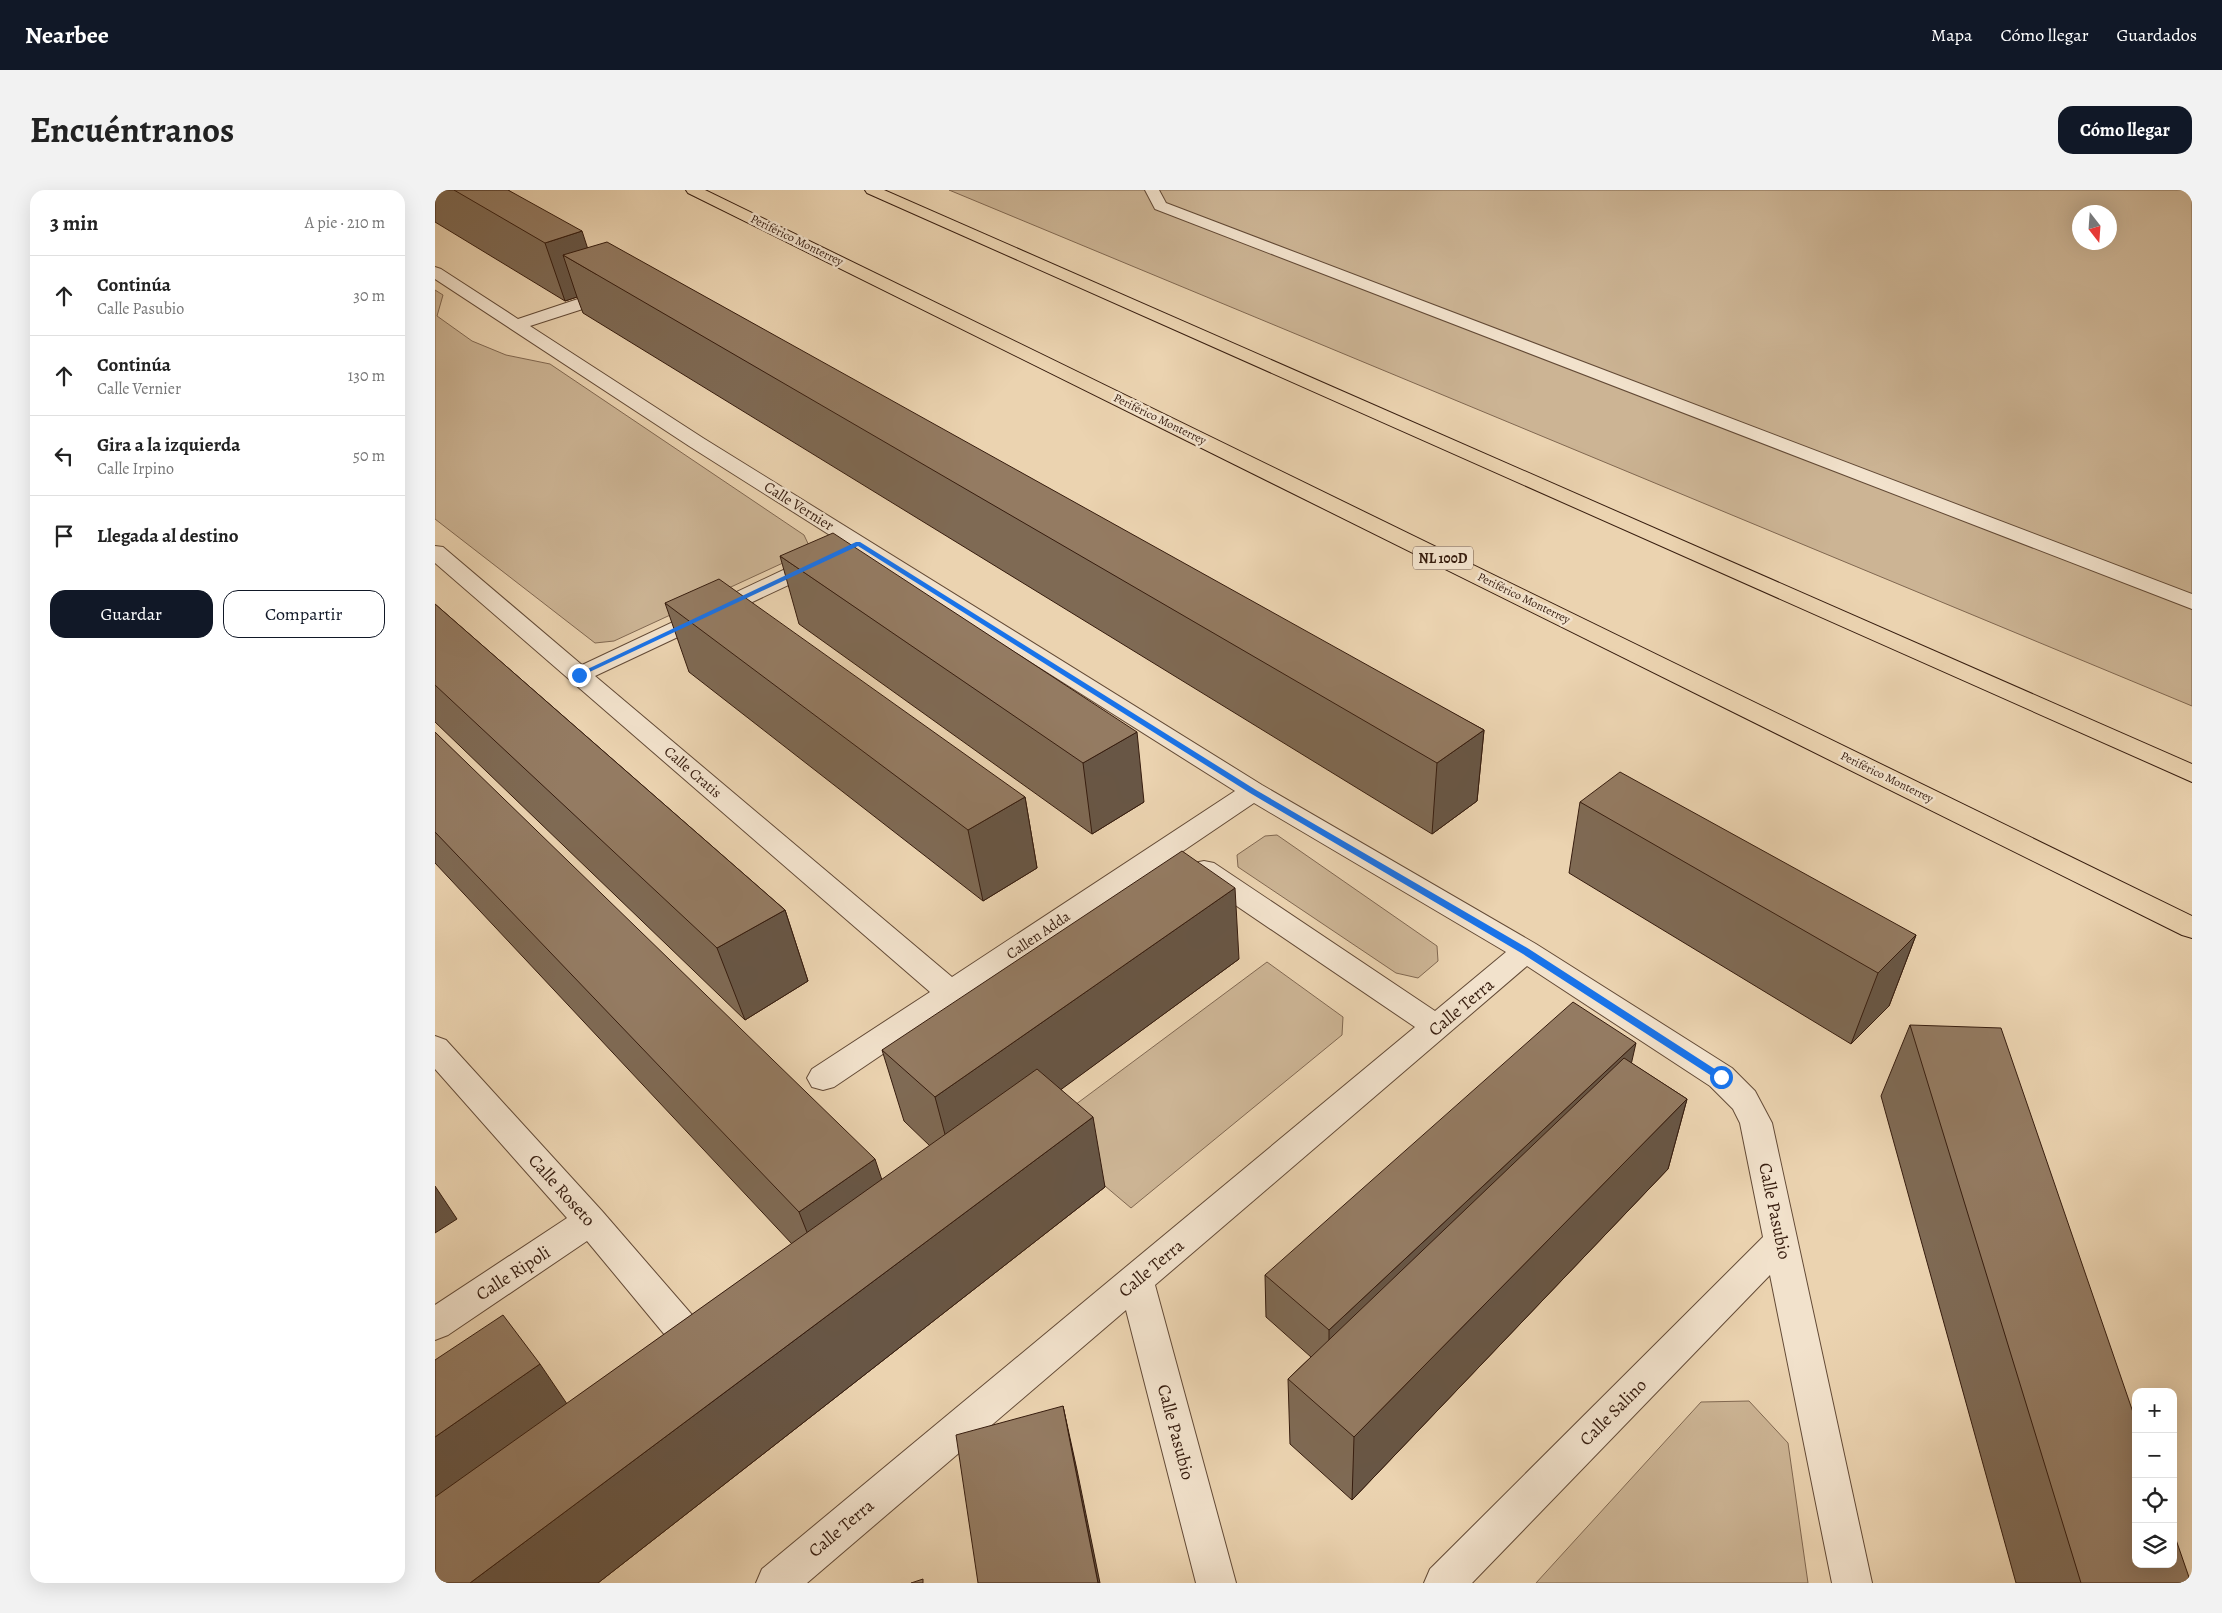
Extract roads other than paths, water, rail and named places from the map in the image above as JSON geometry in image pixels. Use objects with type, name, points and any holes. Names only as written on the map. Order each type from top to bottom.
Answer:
[{"type":"highway","name":"Periférico Monterrey","points":[[693,190],[2192,928]]},
{"type":"highway","points":[[872,190],[2192,774]]},
{"type":"street","points":[[1152,190],[1160,206],[2192,602]]},
{"type":"street","name":"Calle Vernier","points":[[435,272],[696,442],[1253,792],[1526,951]]},
{"type":"street","points":[[516,325],[625,290]]},
{"type":"street","points":[[579,675],[858,544]]},
{"type":"street","name":"Calle Cratis","points":[[435,552],[951,993]]},
{"type":"street","name":"Callen Adda","points":[[823,1078],[1253,792]]},
{"type":"street","points":[[1170,847],[1437,1027]]},
{"type":"street","name":"Calle Terra","points":[[776,1583],[1526,951]]},
{"type":"street","name":"Calle Pasubio","points":[[1526,951],[1721,1077],[1744,1100],[1756,1123],[1853,1583]]},
{"type":"street","name":"Calle Roseto","points":[[435,1048],[591,1222],[687,1335]]},
{"type":"street","name":"Calle Ripoli","points":[[435,1324],[591,1222]]},
{"type":"street","name":"Calle Salino","points":[[1445,1583],[1781,1241]]},
{"type":"street","name":"Calle Pasubio","points":[[1136,1280],[1216,1583]]}]
